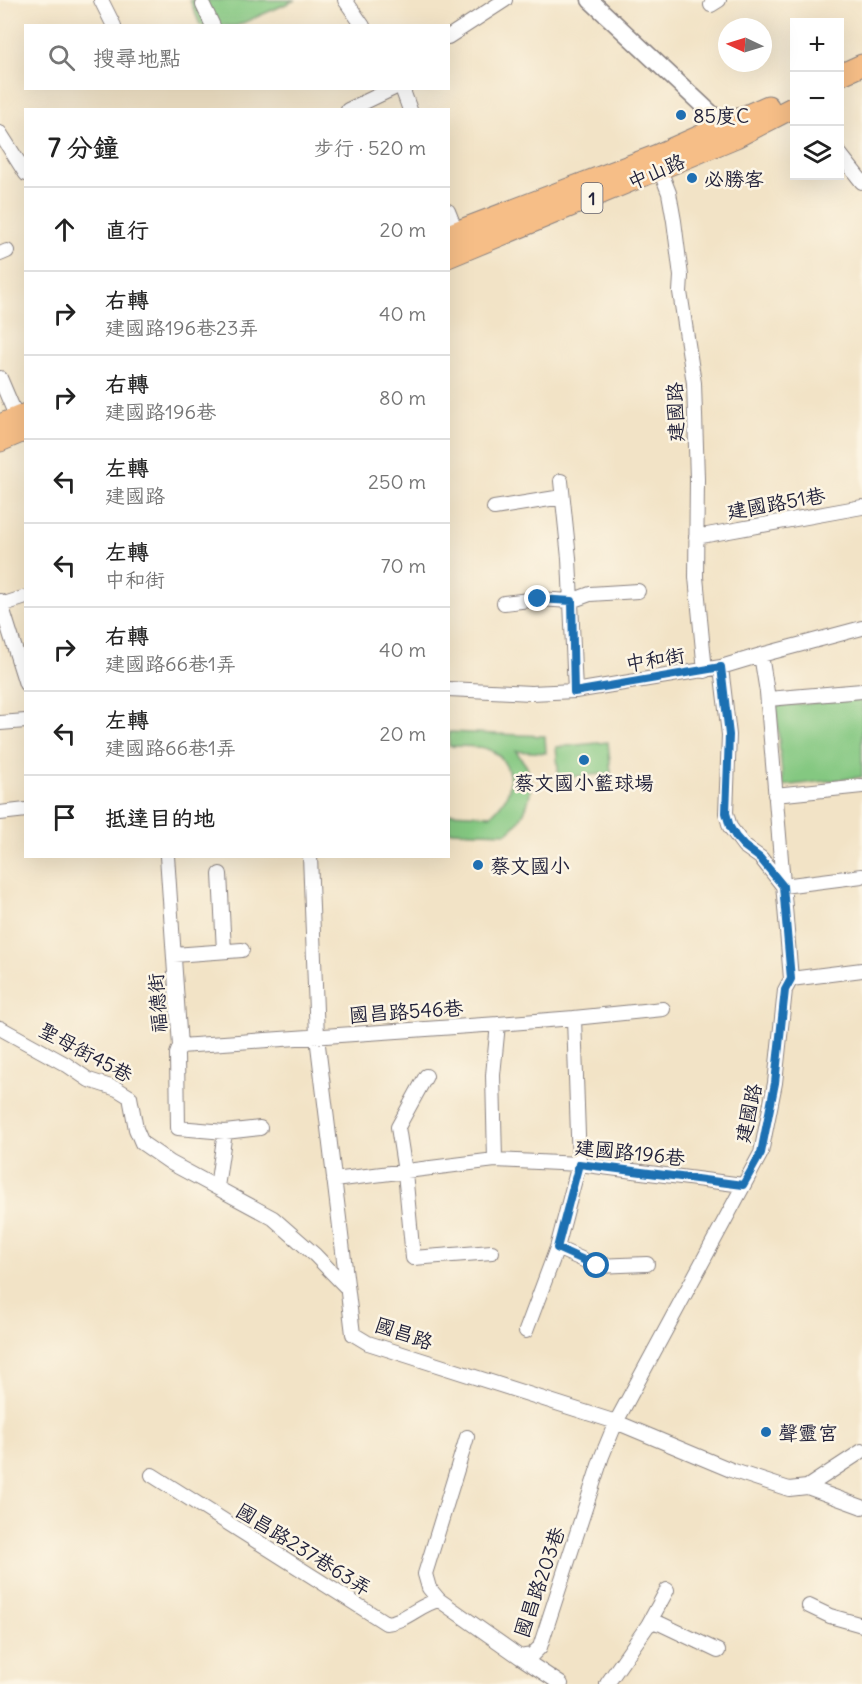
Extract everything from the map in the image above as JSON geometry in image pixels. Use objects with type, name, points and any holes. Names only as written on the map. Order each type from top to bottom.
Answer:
[{"type":"main road","points":[[844,73],[862,66]]},
{"type":"main road","points":[[844,86],[862,78]]},
{"type":"main road","name":"中山路","points":[[730,131],[790,98]]},
{"type":"main road","name":"中山路","points":[[450,256],[730,131],[790,109]]},
{"type":"main road","name":"中山路","points":[[452,233],[658,163]]},
{"type":"main road","points":[[0,441],[17,422]]},
{"type":"street","points":[[101,0],[113,24]]},
{"type":"street","points":[[345,0],[362,24]]},
{"type":"street","points":[[450,35],[505,0]]},
{"type":"street","points":[[590,0],[730,131]]},
{"type":"street","points":[[203,5],[212,24]]},
{"type":"street","points":[[352,108],[390,90]]},
{"type":"street","points":[[403,90],[409,108]]},
{"type":"street","points":[[0,133],[24,171]]},
{"type":"street","points":[[844,159],[862,182]]},
{"type":"street","name":"建國路","points":[[658,163],[669,193],[674,221],[681,276],[680,292],[694,383],[698,616],[705,671]]},
{"type":"street","points":[[0,378],[17,422]]},
{"type":"street","points":[[561,481],[572,601],[574,692]]},
{"type":"street","points":[[494,508],[562,497]]},
{"type":"street","name":"建國路51巷","points":[[696,537],[862,507]]},
{"type":"street","points":[[504,603],[538,599],[572,601],[590,594],[638,591]]},
{"type":"street","points":[[24,597],[1,603],[24,678]]},
{"type":"street","name":"中和街","points":[[450,689],[531,693],[574,692],[705,671],[862,628]]},
{"type":"street","name":"建國路","points":[[615,1422],[761,1153],[775,1083],[785,990],[791,979],[768,699],[761,655]]},
{"type":"street","points":[[721,667],[729,735],[726,813],[730,827],[744,846],[760,858],[783,886],[862,876]]},
{"type":"street","points":[[768,699],[862,691]]},
{"type":"street","points":[[0,723],[24,721]]},
{"type":"street","points":[[775,795],[862,786]]},
{"type":"street","points":[[0,813],[24,810]]},
{"type":"street","name":"福德街","points":[[166,858],[180,1046],[317,1036]]},
{"type":"street","name":"國昌路","points":[[310,858],[317,1036],[353,1334],[368,1343],[615,1422],[730,1470],[789,1489],[807,1487],[862,1507]]},
{"type":"street","points":[[220,874],[224,951]]},
{"type":"street","points":[[174,955],[242,950]]},
{"type":"street","points":[[791,979],[861,971]]},
{"type":"street","name":"國昌路546巷","points":[[317,1036],[498,1024],[663,1009]]},
{"type":"street","points":[[526,1331],[557,1248],[579,1164],[574,1018]]},
{"type":"street","points":[[495,1160],[493,1075],[498,1024]]},
{"type":"street","name":"聖母街45巷","points":[[0,1028],[67,1065],[89,1080],[117,1089],[130,1097],[136,1129],[142,1143],[171,1163],[273,1218],[315,1255],[346,1287]]},
{"type":"street","points":[[180,1046],[177,1054],[178,1128],[225,1132],[260,1128]]},
{"type":"street","points":[[426,1076],[398,1127],[405,1172],[413,1258],[492,1252]]},
{"type":"street","points":[[218,1187],[225,1132]]},
{"type":"street","name":"建國路196巷","points":[[334,1180],[495,1160],[579,1164],[743,1185]]},
{"type":"street","points":[[557,1248],[597,1266],[648,1264]]},
{"type":"street","name":"國昌路203巷","points":[[466,1437],[425,1574],[429,1588],[439,1600],[520,1657],[532,1655],[540,1647],[615,1422]]},
{"type":"street","points":[[807,1487],[862,1451]]},
{"type":"street","name":"國昌路237巷63弄","points":[[152,1475],[386,1623],[395,1623],[427,1603],[439,1600]]},
{"type":"street","points":[[607,1684],[648,1624],[667,1590]]},
{"type":"street","points":[[808,1606],[830,1616],[862,1625]]},
{"type":"street","points":[[648,1624],[654,1622],[661,1624],[718,1651]]},
{"type":"street","points":[[520,1657],[561,1684]]},
{"type":"green space","points":[[190,0],[295,0],[241,24],[200,24]]},
{"type":"green space","points":[[862,699],[862,777],[783,786],[776,706]]},
{"type":"green space","points":[[450,732],[545,736],[546,753],[516,751],[530,776],[530,795],[524,812],[507,833],[450,831],[450,813],[491,815],[501,805],[510,785],[503,760],[493,752],[473,747],[450,746]]},
{"type":"green space","name":"蔡文國小籃球場","points":[[608,742],[611,773],[559,778],[556,747]]},
{"type":"place","name":"85度C","points":[[681,115]]},
{"type":"place","name":"必勝客","points":[[692,178]]},
{"type":"place","name":"蔡文國小籃球場","points":[[584,760]]},
{"type":"place","name":"蔡文國小","points":[[478,865]]},
{"type":"place","name":"聲靈宮","points":[[766,1432]]},
{"type":"route","points":[[538,599],[572,601],[574,692],[721,667],[729,735],[726,813],[736,837],[760,858],[783,886],[787,931],[791,979],[785,990],[775,1083],[761,1153],[743,1185],[579,1164],[557,1248],[597,1266]]}]
